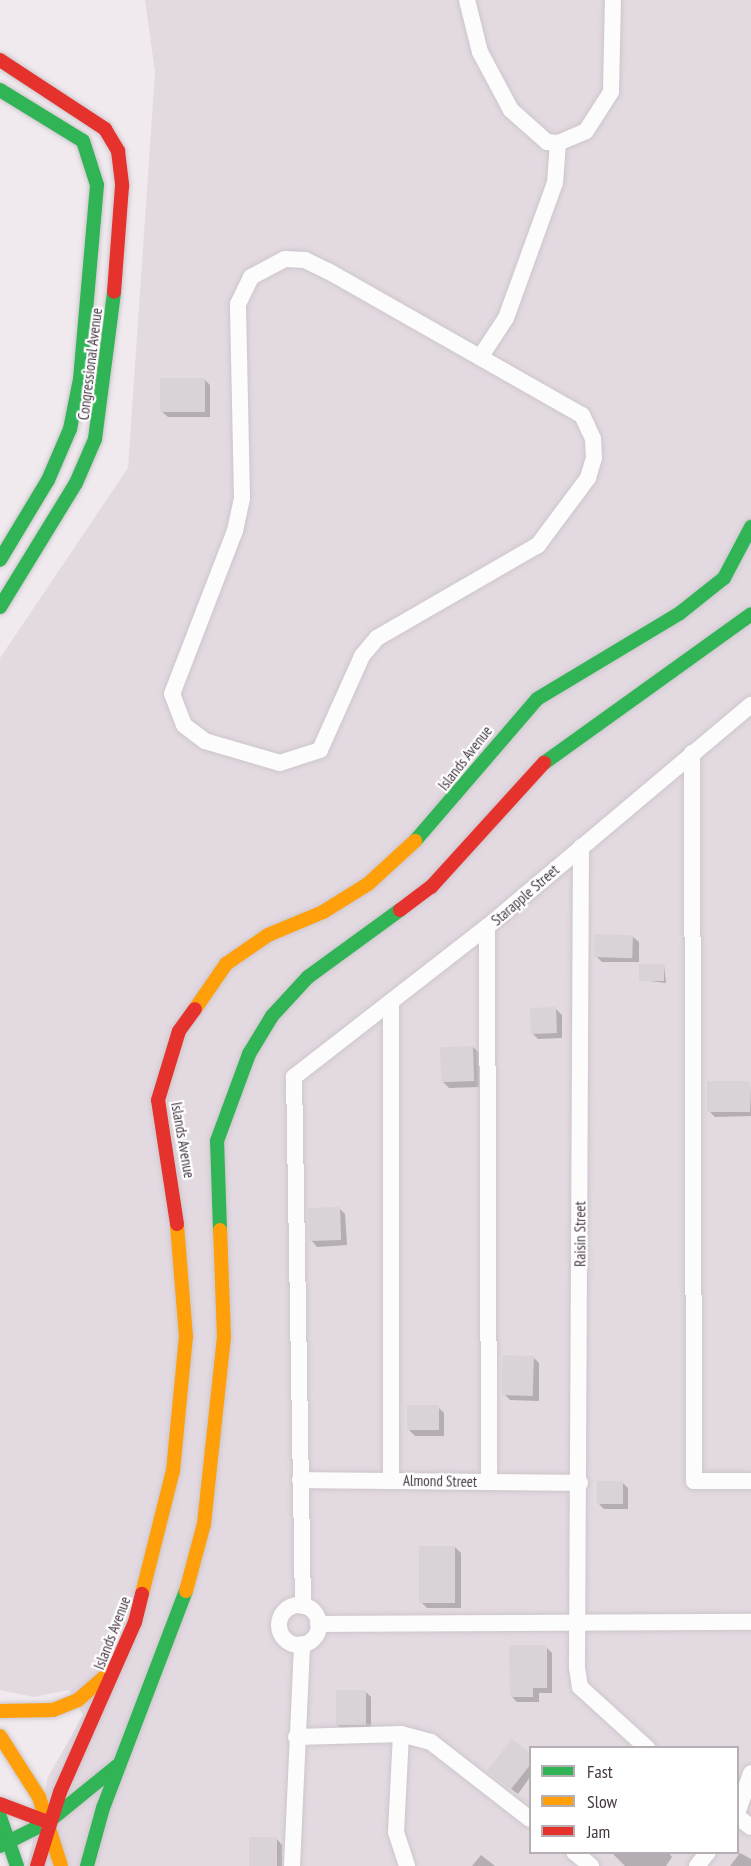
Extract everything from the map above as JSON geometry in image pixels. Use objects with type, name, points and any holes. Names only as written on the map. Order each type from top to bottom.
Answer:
[{"type":"street","points":[[467,0],[480,52],[511,110],[547,142],[558,143],[586,131],[611,92],[613,0]]},
{"type":"street","name":"Congressional Avenue","points":[[0,60],[83,110],[111,137],[120,160],[122,199],[101,416],[76,483],[0,607]]},
{"type":"street","points":[[0,90],[83,141],[111,137]]},
{"type":"street","points":[[83,110],[83,141]]},
{"type":"street","name":"Congressional Avenue","points":[[0,560],[61,453],[76,403],[97,201],[94,163],[83,141]]},
{"type":"street","points":[[481,356],[506,318],[555,183],[558,143]]},
{"type":"street","points":[[305,260],[481,356],[582,416],[593,439],[588,478],[553,531],[538,545],[377,638],[362,656],[334,728],[320,750],[304,759],[280,762],[255,757],[205,741],[184,725],[172,694],[236,531],[242,498],[238,304],[251,277],[269,263],[305,260]]},
{"type":"street","name":"Islands Avenue","points":[[37,1866],[48,1822],[122,1661],[166,1512],[186,1337],[174,1190],[158,1100],[179,1031],[199,996],[226,964],[268,935],[323,912],[368,884],[444,812],[537,699],[680,613],[724,578],[751,527]]},
{"type":"street","name":"Islands Avenue","points":[[87,1866],[119,1765],[162,1662],[204,1524],[224,1337],[217,1141],[249,1054],[272,1016],[308,977],[431,887],[530,773],[751,614]]},
{"type":"street","name":"Starapple Street","points":[[300,1480],[294,1077],[390,1005],[487,927],[751,705]]},
{"type":"street","points":[[692,753],[694,1481],[751,1481]]},
{"type":"street","name":"Raisin Street","points":[[581,847],[580,1483],[576,1622],[580,1688],[645,1746]]},
{"type":"street","points":[[487,927],[489,1482]]},
{"type":"street","points":[[390,1005],[391,1480]]},
{"type":"street","points":[[186,1337],[224,1337]]},
{"type":"street","points":[[300,1480],[303,1605]]},
{"type":"street","name":"Almond Street","points":[[300,1480],[580,1483]]},
{"type":"street","points":[[303,1605],[314,1612],[318,1624],[316,1635],[302,1644],[285,1639],[279,1622],[290,1607],[303,1605]]},
{"type":"street","points":[[318,1624],[751,1622]]},
{"type":"street","points":[[292,1866],[296,1737],[302,1644]]},
{"type":"street","points":[[0,1711],[53,1710],[78,1700],[122,1661]]},
{"type":"street","points":[[296,1737],[401,1734],[431,1742],[529,1817]]},
{"type":"street","points":[[401,1734],[396,1832],[407,1866]]},
{"type":"street","points":[[0,1736],[29,1776],[48,1822],[61,1866]]},
{"type":"street","points":[[0,1862],[7,1846],[48,1822],[119,1765]]},
{"type":"street","points":[[739,1808],[751,1773]]},
{"type":"street","points":[[0,1804],[48,1822]]},
{"type":"street","points":[[0,1816],[7,1846],[17,1866]]},
{"type":"street","points":[[739,1818],[751,1827]]},
{"type":"street","points":[[576,1854],[591,1866]]},
{"type":"street","points":[[697,1866],[706,1854]]},
{"type":"shaded area","points":[[145,0],[751,0],[751,1866],[27,1866],[48,1777],[83,1715],[69,1690],[34,1697],[0,1690],[0,658],[128,468],[155,72]]},
{"type":"building","points":[[160,378],[205,378],[205,412],[160,412]]},
{"type":"building","points":[[595,934],[633,935],[632,958],[594,957]]},
{"type":"building","points":[[639,964],[664,964],[664,981],[639,981]]},
{"type":"building","points":[[556,1007],[557,1033],[531,1034],[530,1008]]},
{"type":"building","points":[[473,1046],[474,1081],[441,1082],[440,1047]]},
{"type":"building","points":[[707,1081],[750,1081],[750,1112],[707,1112]]},
{"type":"building","points":[[340,1207],[341,1240],[309,1241],[308,1208]]},
{"type":"building","points":[[503,1355],[534,1356],[533,1396],[502,1395]]},
{"type":"building","points":[[407,1405],[439,1405],[439,1430],[407,1430]]},
{"type":"building","points":[[597,1481],[623,1481],[623,1504],[597,1504]]},
{"type":"building","points":[[419,1546],[455,1546],[455,1603],[419,1603]]},
{"type":"building","points":[[509,1645],[547,1645],[547,1688],[533,1688],[533,1697],[510,1697]]},
{"type":"building","points":[[336,1690],[366,1690],[366,1725],[336,1725]]},
{"type":"building","points":[[512,1739],[529,1752],[529,1766],[511,1789],[487,1771]]},
{"type":"building","points":[[249,1837],[277,1837],[277,1866],[249,1866]]},
{"type":"traffic: fast","points":[[0,90],[83,141],[97,185],[80,379],[70,429],[48,480],[0,560]]},
{"type":"traffic: fast","points":[[0,607],[76,483],[95,439],[114,292]]},
{"type":"traffic: fast","points":[[415,841],[537,699],[680,613],[724,578],[751,527]]},
{"type":"traffic: fast","points":[[544,763],[751,614]]},
{"type":"traffic: fast","points":[[220,1230],[217,1141],[249,1054],[272,1016],[308,977],[400,910]]},
{"type":"traffic: fast","points":[[87,1866],[103,1808],[186,1591]]},
{"type":"traffic: fast","points":[[0,1846],[48,1822],[117,1766]]},
{"type":"traffic: fast","points":[[0,1817],[17,1866]]},
{"type":"traffic: slow","points":[[195,1009],[226,964],[268,935],[323,912],[368,884],[415,841]]},
{"type":"traffic: slow","points":[[142,1594],[173,1471],[186,1337],[177,1224]]},
{"type":"traffic: slow","points":[[186,1591],[204,1524],[224,1337],[220,1230]]},
{"type":"traffic: slow","points":[[0,1711],[53,1710],[78,1700],[111,1671]]},
{"type":"traffic: slow","points":[[0,1736],[39,1797],[61,1866]]},
{"type":"traffic: jam","points":[[0,60],[105,129],[118,151],[122,186],[114,292]]},
{"type":"traffic: jam","points":[[400,910],[431,887],[544,763]]},
{"type":"traffic: jam","points":[[177,1224],[158,1100],[179,1031],[195,1009]]},
{"type":"traffic: jam","points":[[37,1866],[60,1792],[135,1622],[142,1594]]},
{"type":"traffic: jam","points":[[0,1804],[48,1822]]}]
